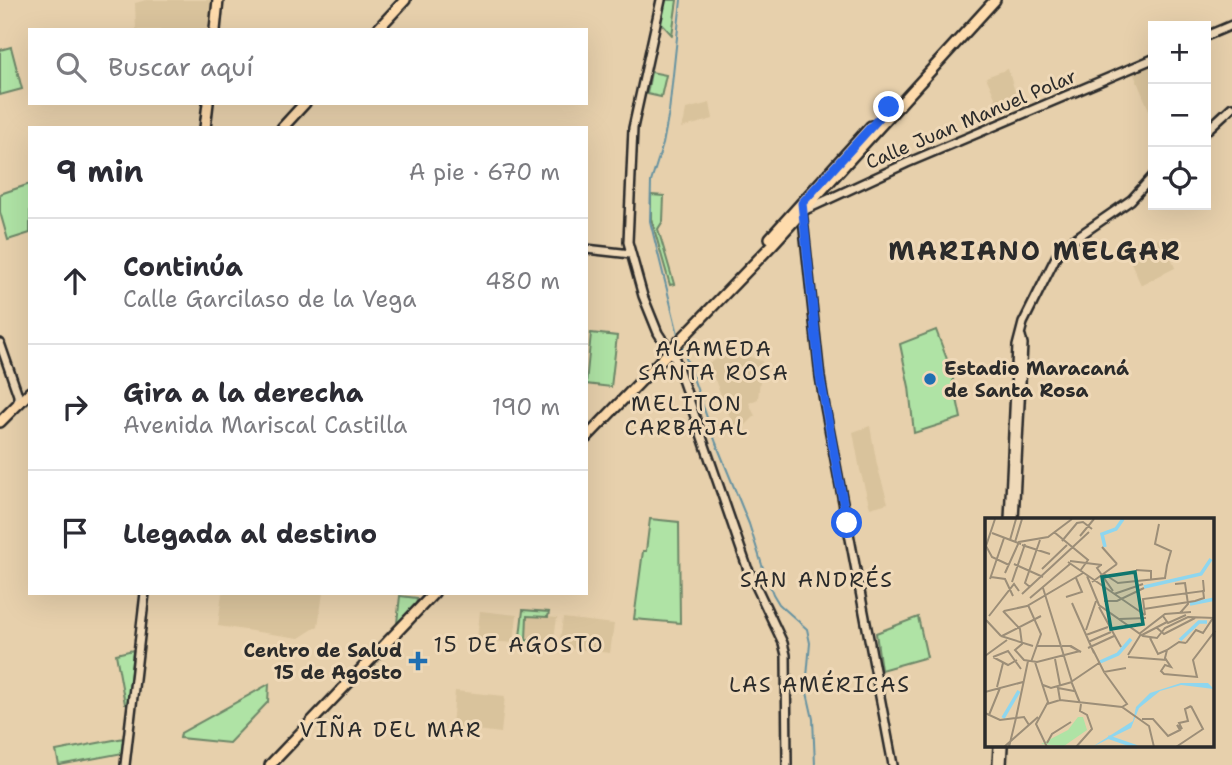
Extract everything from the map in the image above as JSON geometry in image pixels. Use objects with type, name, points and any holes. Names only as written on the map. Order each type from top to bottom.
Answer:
[{"type":"main road","points":[[215,28],[218,0]]},
{"type":"main road","points":[[379,28],[405,0]]},
{"type":"main road","points":[[802,207],[988,0]]},
{"type":"main road","points":[[588,436],[995,0]]},
{"type":"main road","points":[[205,126],[208,105]]},
{"type":"main road","points":[[284,126],[303,105]]},
{"type":"main road","points":[[588,430],[674,343]]},
{"type":"main road","points":[[0,422],[28,393]]},
{"type":"main road","points":[[270,765],[432,595]]},
{"type":"main road","points":[[278,765],[437,595]]},
{"type":"street","points":[[661,0],[633,128],[628,242],[643,296],[658,333],[674,343],[675,359],[747,567],[786,655],[787,765]]},
{"type":"street","points":[[1211,34],[1232,25]]},
{"type":"street","name":"Calle Juan Manuel Polar","points":[[802,207],[1148,60]]},
{"type":"street","points":[[1211,126],[1232,107]]},
{"type":"street","points":[[1011,518],[1023,323],[1060,249],[1131,200],[1148,181]]},
{"type":"street","points":[[802,207],[820,377],[893,765]]},
{"type":"street","points":[[588,249],[631,254]]},
{"type":"street","points":[[0,343],[18,403]]},
{"type":"street","points":[[125,765],[145,595]]},
{"type":"shaded area","points":[[146,0],[214,0],[210,28],[136,28],[135,3]]},
{"type":"shaded area","points":[[1148,65],[1148,108],[1133,72]]},
{"type":"shaded area","points":[[1008,69],[1016,95],[997,102],[986,77]]},
{"type":"shaded area","points":[[710,103],[713,119],[681,128],[686,109]]},
{"type":"shaded area","points":[[1164,237],[1175,268],[1141,285],[1126,251]]},
{"type":"shaded area","points":[[734,352],[762,361],[758,399],[749,403],[755,416],[737,434],[708,363]]},
{"type":"shaded area","points":[[870,426],[888,503],[870,508],[853,432]]},
{"type":"shaded area","points":[[222,595],[323,595],[318,626],[299,638],[218,626]]},
{"type":"shaded area","points":[[480,611],[517,615],[514,643],[477,640]]},
{"type":"shaded area","points":[[527,615],[557,618],[553,644],[526,640]]},
{"type":"shaded area","points":[[563,618],[614,624],[610,653],[559,647]]},
{"type":"shaded area","points":[[455,691],[505,696],[501,733],[452,727]]},
{"type":"green space","points":[[664,0],[677,0],[672,35],[660,22]]},
{"type":"green space","points":[[11,47],[22,89],[0,95],[0,50]]},
{"type":"green space","points":[[651,72],[666,75],[661,97],[647,94]]},
{"type":"green space","points":[[28,185],[28,234],[8,240],[0,212],[0,194]]},
{"type":"green space","points":[[651,195],[664,196],[663,221],[658,229],[674,284],[670,285],[651,218]]},
{"type":"green space","name":"Estadio Maracaná de Santa Rosa","points":[[936,330],[951,370],[961,418],[914,433],[909,387],[900,344]]},
{"type":"green space","points":[[591,333],[617,336],[611,387],[588,384]]},
{"type":"green space","points":[[650,519],[679,522],[680,623],[634,619]]},
{"type":"green space","points":[[400,596],[417,598],[416,607],[400,624],[397,623]]},
{"type":"green space","points":[[523,610],[549,612],[548,617],[527,616],[526,640],[545,642],[543,650],[519,646]]},
{"type":"green space","points":[[918,617],[927,657],[881,670],[876,633]]},
{"type":"green space","points":[[133,650],[128,704],[125,704],[116,654]]},
{"type":"green space","points":[[269,684],[268,702],[229,743],[180,738],[181,733]]},
{"type":"green space","points":[[124,738],[123,753],[59,765],[56,751]]},
{"type":"waterway","points":[[679,338],[650,221],[651,182],[663,144],[669,112],[681,0]]},
{"type":"waterway","points":[[681,344],[773,594],[779,604],[807,629],[810,643],[806,688],[813,719],[815,765]]},
{"type":"place","name":"Estadio Maracaná de Santa Rosa","points":[[930,379]]},
{"type":"place","name":"Centro de Salud 15 de Agosto","points":[[418,661]]},
{"type":"district","name":"MARIANO MELGAR","points":[[1035,250]]},
{"type":"district","name":"ALAMEDA SANTA ROSA","points":[[714,361]]},
{"type":"district","name":"MELITON CARBAJAL","points":[[687,416]]},
{"type":"district","name":"SAN ANDRÉS","points":[[817,580]]},
{"type":"district","name":"15 DE AGOSTO","points":[[519,645]]},
{"type":"district","name":"LAS AMÉRICAS","points":[[820,685]]},
{"type":"district","name":"VIÑA DEL MAR","points":[[391,730]]},
{"type":"route","points":[[847,523],[820,377],[802,203],[889,107]]}]
